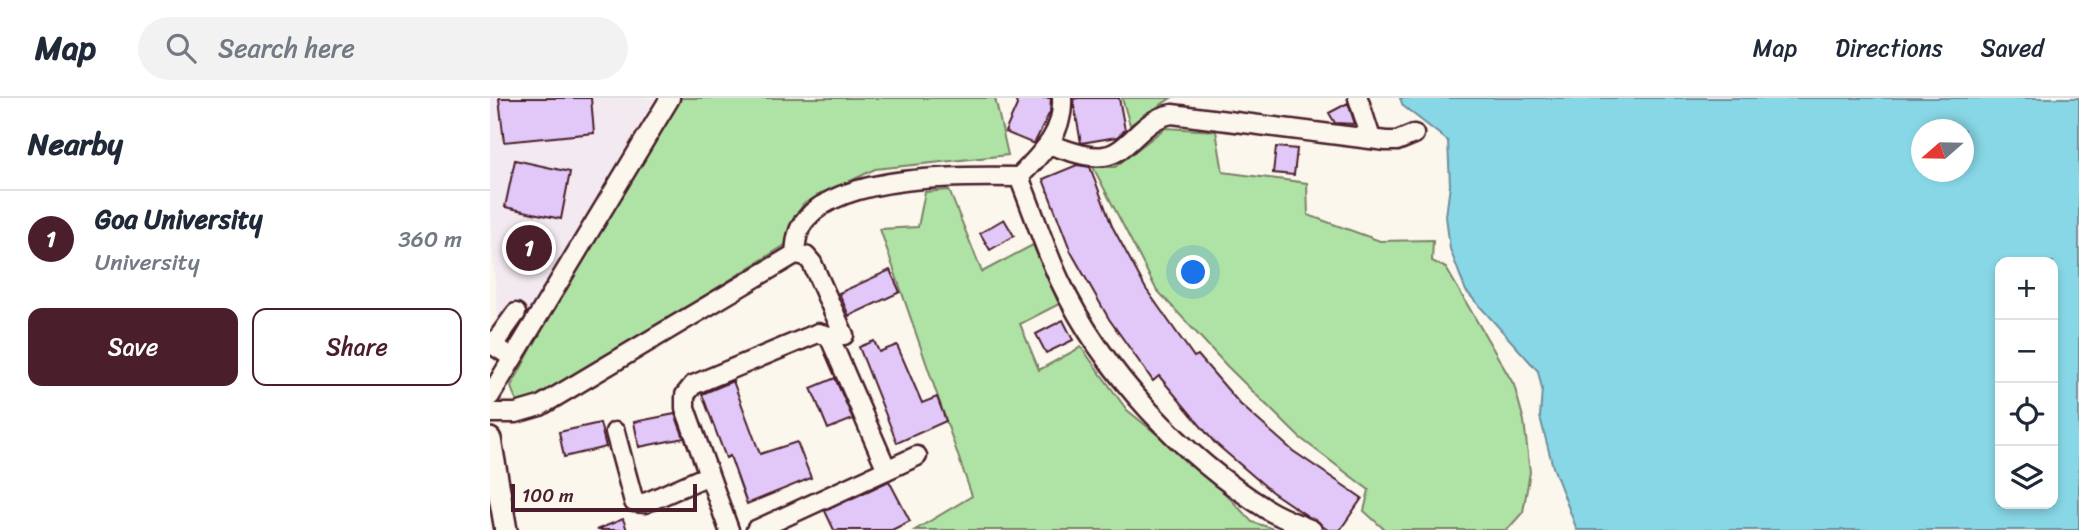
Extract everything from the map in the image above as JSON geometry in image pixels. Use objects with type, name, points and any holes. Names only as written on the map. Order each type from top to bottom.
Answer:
[{"type":"main road","points":[[490,439],[506,530]]},
{"type":"street","points":[[490,396],[670,98]]},
{"type":"street","points":[[795,254],[797,233],[805,220],[833,199],[879,185],[1019,177],[1050,145],[1063,115],[1062,98]]},
{"type":"street","points":[[1358,98],[1371,138]]},
{"type":"street","points":[[1050,145],[1107,156],[1116,152],[1149,121],[1172,114],[1396,141],[1414,134]]},
{"type":"street","points":[[1019,177],[1060,282],[1105,357],[1154,414],[1200,459],[1269,511],[1312,530]]},
{"type":"street","points":[[490,413],[516,413],[540,407],[795,254],[806,256],[812,263],[844,335]]},
{"type":"street","points":[[513,358],[493,345],[516,313]]},
{"type":"street","points":[[729,530],[685,408],[685,395],[693,385],[825,332],[830,336],[887,470]]},
{"type":"street","points":[[615,432],[634,502],[645,503],[709,475]]},
{"type":"street","points":[[756,530],[917,456]]},
{"type":"shaded area","points":[[490,98],[655,98],[502,362],[490,221]]},
{"type":"green space","points":[[679,98],[995,98],[1008,155],[875,169],[803,204],[785,245],[581,375],[519,407],[511,387],[547,319]]},
{"type":"green space","points":[[1122,98],[1171,98],[1130,125]]},
{"type":"green space","points":[[1165,128],[1216,131],[1223,172],[1307,183],[1308,215],[1380,241],[1433,240],[1432,261],[1446,268],[1514,385],[1524,421],[1530,472],[1523,512],[1507,530],[1385,530],[1364,511],[1369,490],[1299,437],[1227,366],[1156,289],[1093,167],[1115,167]]},
{"type":"green space","points":[[949,190],[982,272],[1033,245],[1059,304],[1020,324],[1039,370],[1081,347],[1127,410],[1210,477],[1252,522],[1277,530],[915,530],[972,496],[880,229],[918,227],[925,192]]},
{"type":"water","points":[[1400,98],[2079,98],[2079,530],[1577,530],[1553,467],[1540,417],[1542,389],[1538,371],[1466,291],[1450,249],[1446,216],[1450,185],[1448,141],[1403,106]]},
{"type":"building","points":[[499,98],[591,98],[594,133],[504,142]]},
{"type":"building","points":[[1015,98],[1051,98],[1050,112],[1034,144],[1005,132],[1017,105]]},
{"type":"building","points":[[1119,98],[1125,130],[1117,137],[1081,143],[1073,99]]},
{"type":"building","points":[[1348,103],[1355,124],[1335,123],[1329,113]]},
{"type":"building","points":[[1276,147],[1297,149],[1294,175],[1273,173]]},
{"type":"building","points":[[515,160],[570,172],[561,219],[505,207]]},
{"type":"building","points":[[1077,165],[1090,167],[1112,226],[1146,289],[1194,357],[1198,355],[1240,404],[1293,451],[1362,498],[1340,530],[1328,530],[1272,492],[1214,442],[1159,376],[1153,381],[1109,319],[1071,252],[1043,179]]},
{"type":"building","points":[[1004,219],[1014,236],[990,250],[980,233]]},
{"type":"building","points":[[890,270],[900,292],[849,316],[839,293]]},
{"type":"building","points":[[1063,320],[1073,340],[1046,353],[1036,334]]},
{"type":"building","points":[[874,341],[879,352],[897,345],[922,403],[937,397],[946,421],[897,443],[859,347]]},
{"type":"building","points":[[835,378],[853,419],[828,429],[811,388]]},
{"type":"building","points":[[733,381],[760,454],[797,442],[811,478],[747,504],[730,456],[726,458],[702,394]]},
{"type":"building","points":[[675,414],[684,438],[639,447],[634,422]]},
{"type":"building","points":[[600,423],[606,447],[564,457],[559,432]]},
{"type":"building","points":[[889,481],[910,521],[892,530],[834,530],[825,511]]},
{"type":"building","points":[[623,519],[627,530],[596,530]]},
{"type":"place","name":"Goa University","points":[[529,248]]}]
